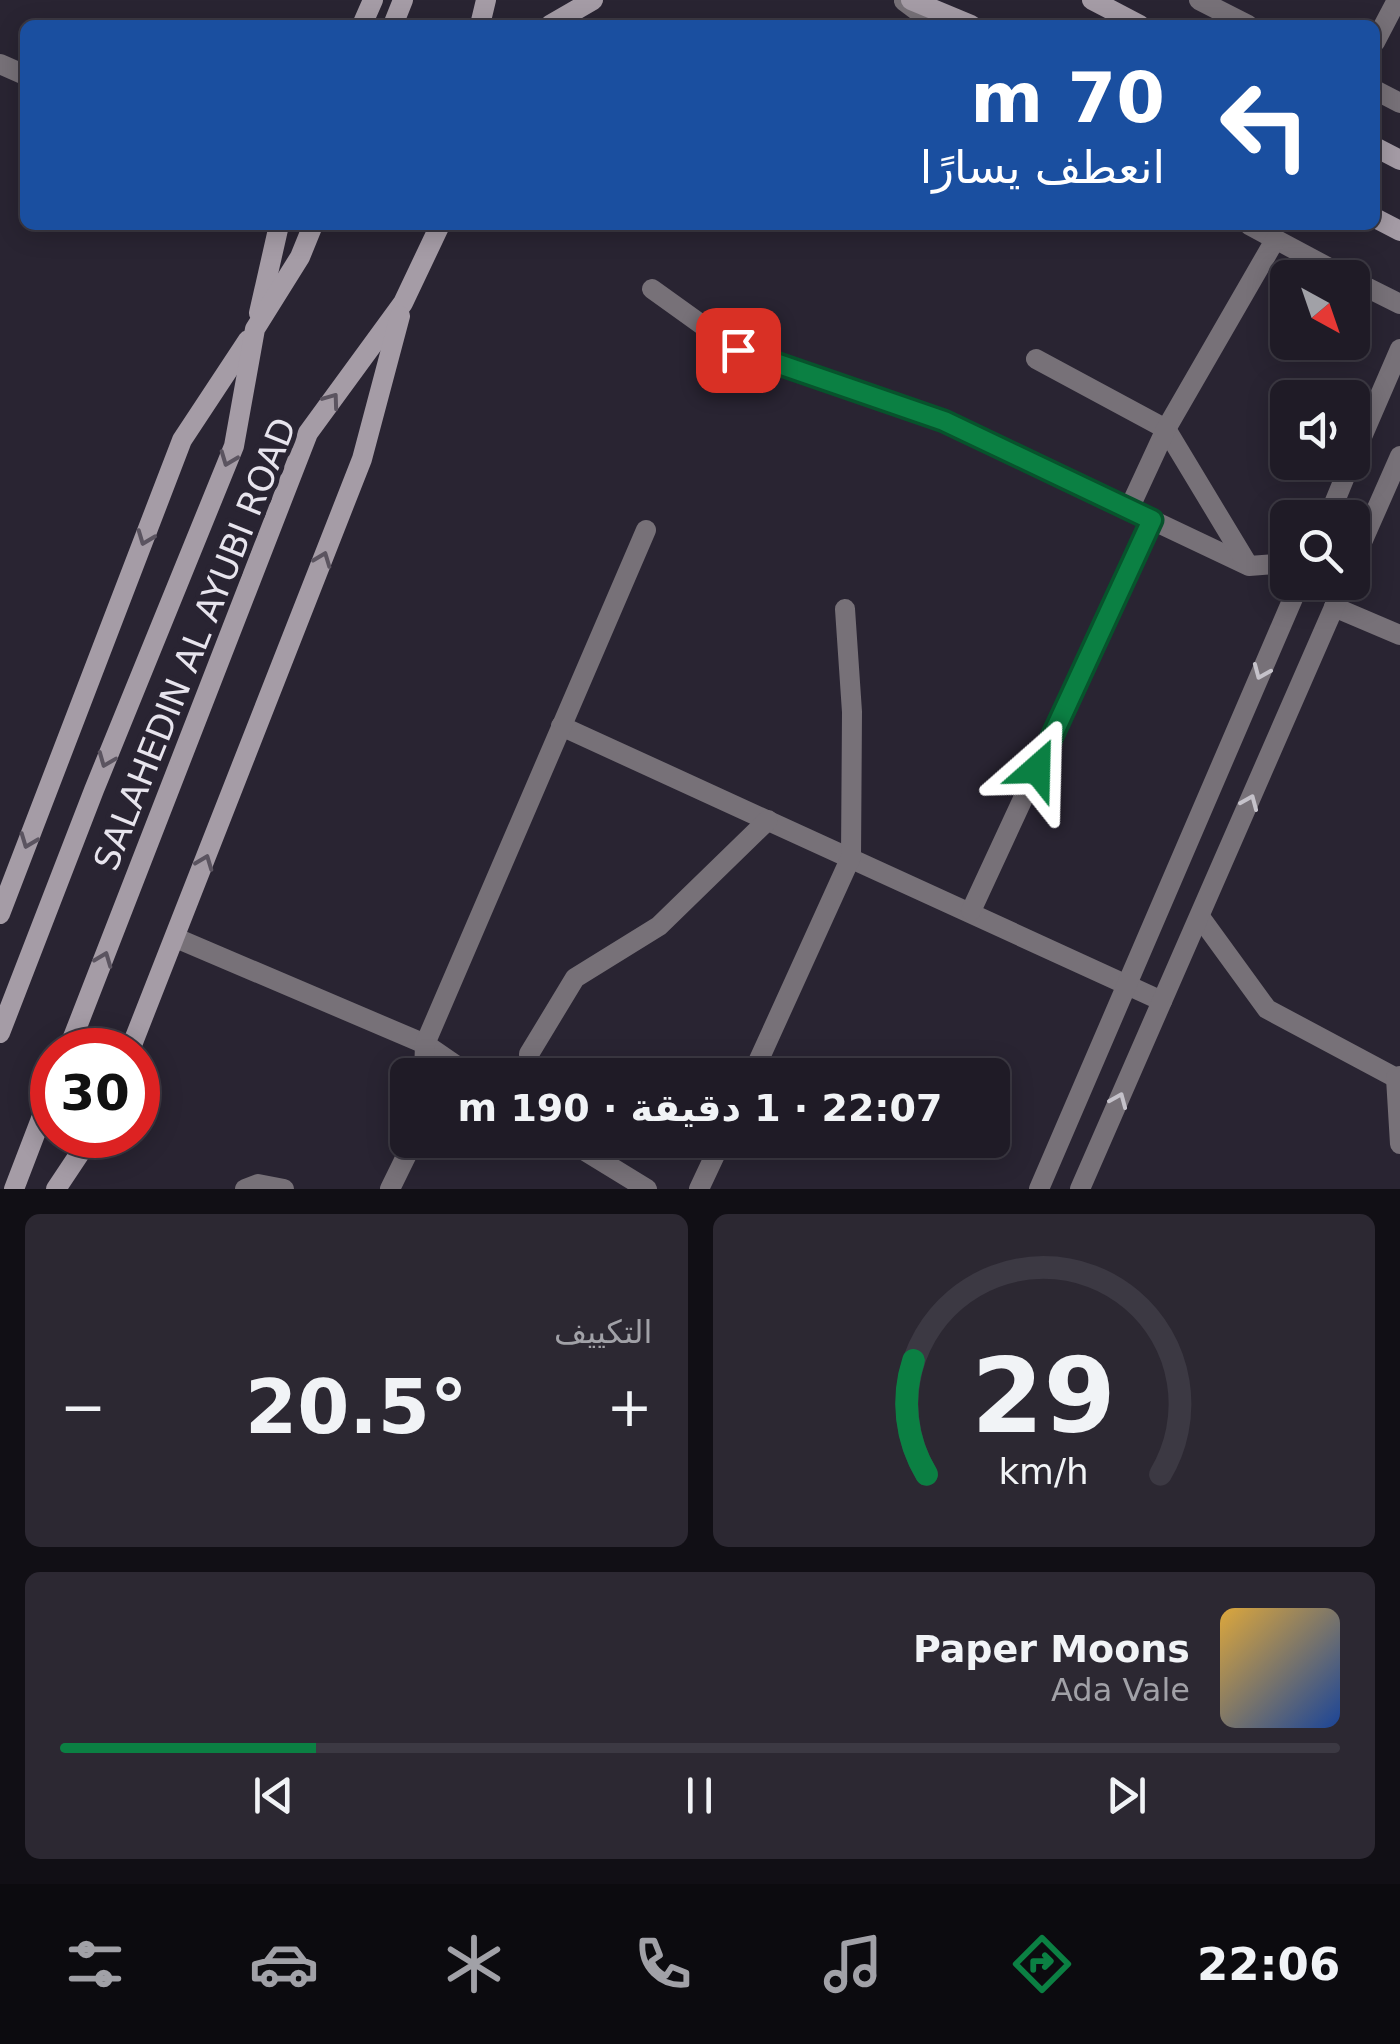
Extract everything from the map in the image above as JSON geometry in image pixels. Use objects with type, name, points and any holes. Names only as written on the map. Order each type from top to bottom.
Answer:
[{"type":"main road","points":[[559,20],[593,0]]},
{"type":"main road","points":[[912,0],[958,20]]},
{"type":"main road","points":[[1092,0],[1130,20]]},
{"type":"main road","points":[[0,914],[182,440],[255,329],[278,230]]},
{"type":"main road","name":"SALAHEDIN AL AYUBI ROAD","points":[[0,1033],[234,446],[255,329],[300,257],[311,230]]},
{"type":"main road","name":"SALAHEDIN AL AYUBI ROAD","points":[[77,1028],[308,434],[403,303],[438,230]]},
{"type":"main road","points":[[139,1028],[362,459],[403,303]]},
{"type":"main road","points":[[14,1189],[30,1147]]},
{"type":"main road","points":[[56,1189],[78,1158]]},
{"type":"main road","points":[[74,1189],[85,1158]]},
{"type":"street","points":[[902,0],[929,20]]},
{"type":"street","points":[[1199,0],[1238,20]]},
{"type":"street","points":[[1380,32],[1397,0]]},
{"type":"street","points":[[1258,230],[1313,260]]},
{"type":"street","points":[[1129,509],[1166,429],[1275,240]]},
{"type":"street","points":[[652,289],[738,350],[944,421],[1249,566],[1270,564]]},
{"type":"street","points":[[1370,289],[1400,304]]},
{"type":"street","points":[[1370,419],[1400,349]]},
{"type":"street","points":[[1036,359],[1166,429],[1249,566]]},
{"type":"street","points":[[1370,524],[1400,456]]},
{"type":"street","points":[[971,911],[1152,520]]},
{"type":"street","points":[[425,1058],[425,1044],[646,530]]},
{"type":"street","points":[[1039,1189],[1292,600]]},
{"type":"street","points":[[1080,1189],[1337,600]]},
{"type":"street","points":[[1334,607],[1400,635]]},
{"type":"street","points":[[760,1058],[851,857],[852,712],[846,609]]},
{"type":"street","points":[[561,726],[1162,1000]]},
{"type":"street","points":[[530,1058],[575,978],[659,926],[768,820]]},
{"type":"street","points":[[1200,917],[1266,1009],[1398,1077],[1400,1144]]},
{"type":"street","points":[[176,938],[425,1044],[445,1058]]},
{"type":"street","points":[[390,1189],[405,1158]]},
{"type":"street","points":[[597,1158],[647,1189]]},
{"type":"street","points":[[700,1189],[714,1158]]},
{"type":"street","points":[[245,1189],[258,1184],[284,1189]]},
{"type":"route","points":[[738,350],[944,421],[1152,520],[1037,769]]}]
